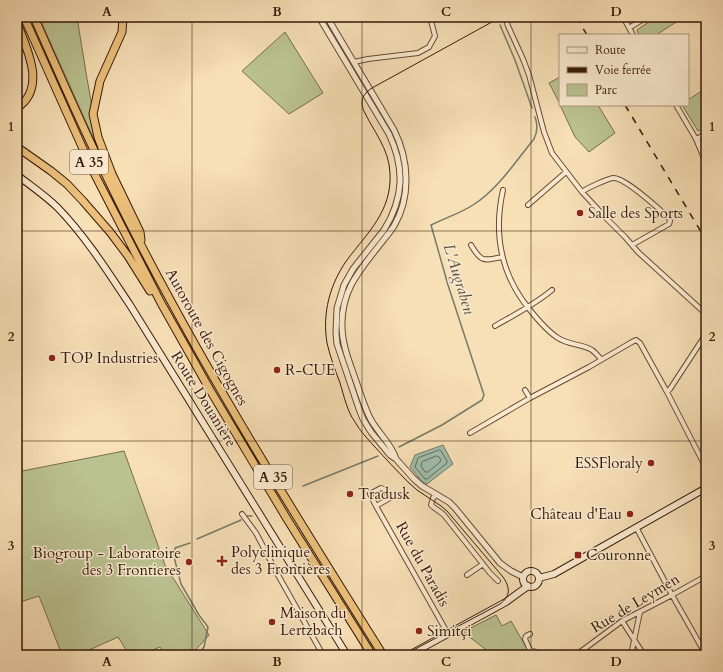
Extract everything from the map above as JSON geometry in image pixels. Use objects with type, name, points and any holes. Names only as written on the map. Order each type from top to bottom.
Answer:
[{"type":"highway","name":"Autoroute des Cigognes","points":[[24,17],[92,169],[161,303],[230,424],[372,655]]},
{"type":"highway","name":"Autoroute des Cigognes","points":[[34,17],[100,164],[141,246],[222,392],[297,518],[383,655]]},
{"type":"highway","points":[[124,17],[122,32],[100,81],[93,114],[98,137],[112,174],[140,232],[141,246]]},
{"type":"highway","points":[[17,23],[31,62],[33,76],[30,94],[17,108]]},
{"type":"highway","points":[[17,147],[67,184],[83,201],[128,256],[151,292],[161,303]]},
{"type":"main road","name":"Route Douanière","points":[[17,175],[36,189],[57,208],[82,235],[106,269],[347,655]]},
{"type":"main road","points":[[539,578],[554,574],[706,488]]},
{"type":"main road","points":[[409,655],[419,652],[511,599],[528,586],[536,585],[539,578],[538,574],[532,570],[526,573],[523,577],[528,586]]},
{"type":"street","points":[[320,17],[390,134],[398,158],[400,171],[398,198],[389,222],[348,276],[339,298],[337,308],[337,344],[359,409],[371,432],[390,455],[396,459],[422,486],[436,496],[449,502],[500,563],[523,577]]},
{"type":"street","points":[[327,17],[396,134],[406,165],[407,180],[404,198],[399,214],[394,226],[355,276],[346,298],[342,326],[343,340],[365,407],[376,428],[395,453],[396,459]]},
{"type":"street","points":[[354,62],[368,58],[418,53],[429,47],[435,36],[430,17]]},
{"type":"street","points":[[505,17],[529,75],[544,132],[552,153],[582,192],[607,220],[626,237],[638,252],[706,314]]},
{"type":"street","points":[[623,17],[632,34]]},
{"type":"street","points":[[629,28],[646,17]]},
{"type":"street","points":[[677,106],[696,139],[706,163]]},
{"type":"street","points":[[696,139],[706,134]]},
{"type":"street","points":[[696,139],[706,147]]},
{"type":"street","points":[[702,155],[706,150]]},
{"type":"street","points":[[528,205],[566,172]]},
{"type":"street","points":[[582,192],[612,178],[618,179],[640,193],[669,218],[669,224],[632,245]]},
{"type":"street","points":[[503,190],[498,225],[499,241],[506,270],[515,290],[528,308],[547,329],[558,338],[568,343],[590,349],[594,351],[601,359]]},
{"type":"street","points":[[471,245],[480,258],[489,260],[502,257]]},
{"type":"street","points":[[495,326],[528,308],[552,290]]},
{"type":"street","points":[[667,392],[706,334]]},
{"type":"street","points":[[470,432],[634,341],[638,341],[667,392],[706,468]]},
{"type":"street","points":[[525,390],[530,398]]},
{"type":"street","name":"Rue du Paradis","points":[[376,506],[390,498],[384,489],[381,488],[370,494],[376,506],[448,634]]},
{"type":"street","points":[[436,496],[433,498],[431,505],[444,515],[498,581]]},
{"type":"street","points":[[242,514],[256,533],[323,655]]},
{"type":"street","points":[[636,527],[706,655]]},
{"type":"street","points":[[467,575],[483,564]]},
{"type":"street","name":"Rue de Leymen","points":[[579,655],[622,621],[706,576]]},
{"type":"street","points":[[630,655],[640,612]]},
{"type":"street","points":[[622,621],[644,655]]},
{"type":"street","points":[[530,634],[524,639],[530,650],[545,655]]},
{"type":"green space","points":[[39,17],[77,17],[92,108],[104,162]]},
{"type":"green space","points":[[656,17],[684,17],[658,34],[639,34],[637,30]]},
{"type":"green space","points":[[285,32],[323,93],[289,114],[242,71]]},
{"type":"green space","points":[[559,78],[559,102],[549,83]]},
{"type":"green space","points":[[706,88],[706,128],[698,131],[683,106],[689,106],[689,99]]},
{"type":"green space","points":[[560,106],[599,106],[615,133],[589,152],[575,137]]},
{"type":"green space","points":[[124,451],[165,565],[209,635],[191,655],[165,655],[160,647],[142,655],[129,655],[118,637],[78,655],[62,655],[39,596],[17,603],[17,472]]},
{"type":"green space","points":[[496,615],[502,626],[511,621],[529,652],[537,655],[501,655],[489,652],[463,632]]},
{"type":"water","points":[[443,445],[453,464],[427,484],[422,482],[410,467],[415,455]]},
{"type":"waterway","name":"L'Augraben","points":[[500,25],[515,60],[532,108]]},
{"type":"waterway","name":"L'Augraben","points":[[399,447],[442,425],[482,400],[484,395],[448,285],[431,225],[473,205],[499,183],[534,139],[537,128],[535,117]]},
{"type":"waterway","name":"L'Augraben","points":[[303,486],[378,456]]},
{"type":"waterway","name":"L'Augraben","points":[[247,516],[252,516]]},
{"type":"waterway","name":"L'Augraben","points":[[197,539],[241,520]]},
{"type":"waterway","name":"L'Augraben","points":[[190,543],[175,548],[174,557],[181,584],[199,615],[208,627],[204,647],[198,655]]},
{"type":"tram line","points":[[404,655],[500,604],[508,595],[508,588],[503,577],[447,511],[409,483],[374,446],[352,418],[328,348],[326,332],[327,310],[332,289],[341,269],[383,210],[390,186],[390,173],[387,156],[363,109],[363,97],[372,88],[501,17]]},
{"type":"railway","points":[[576,17],[586,34]]},
{"type":"railway","points":[[626,106],[706,240]]},
{"type":"place","name":"Salle des Sports","points":[[580,213]]},
{"type":"place","name":"TOP Industries","points":[[52,358]]},
{"type":"place","name":"R-CUE","points":[[277,370]]},
{"type":"place","name":"ESSFloraly","points":[[651,463]]},
{"type":"place","name":"Tradusk","points":[[350,494]]},
{"type":"place","name":"Château d'Eau","points":[[630,514]]},
{"type":"place","name":"Couronne","points":[[578,555]]},
{"type":"place","name":"Polyclinique des 3 Frontières","points":[[222,561]]},
{"type":"place","name":"Biogroup - Laboratoire des 3 Frontieres","points":[[189,562]]},
{"type":"place","name":"Maison du Lertzbach","points":[[272,622]]},
{"type":"place","name":"Simitçi","points":[[419,631]]}]
